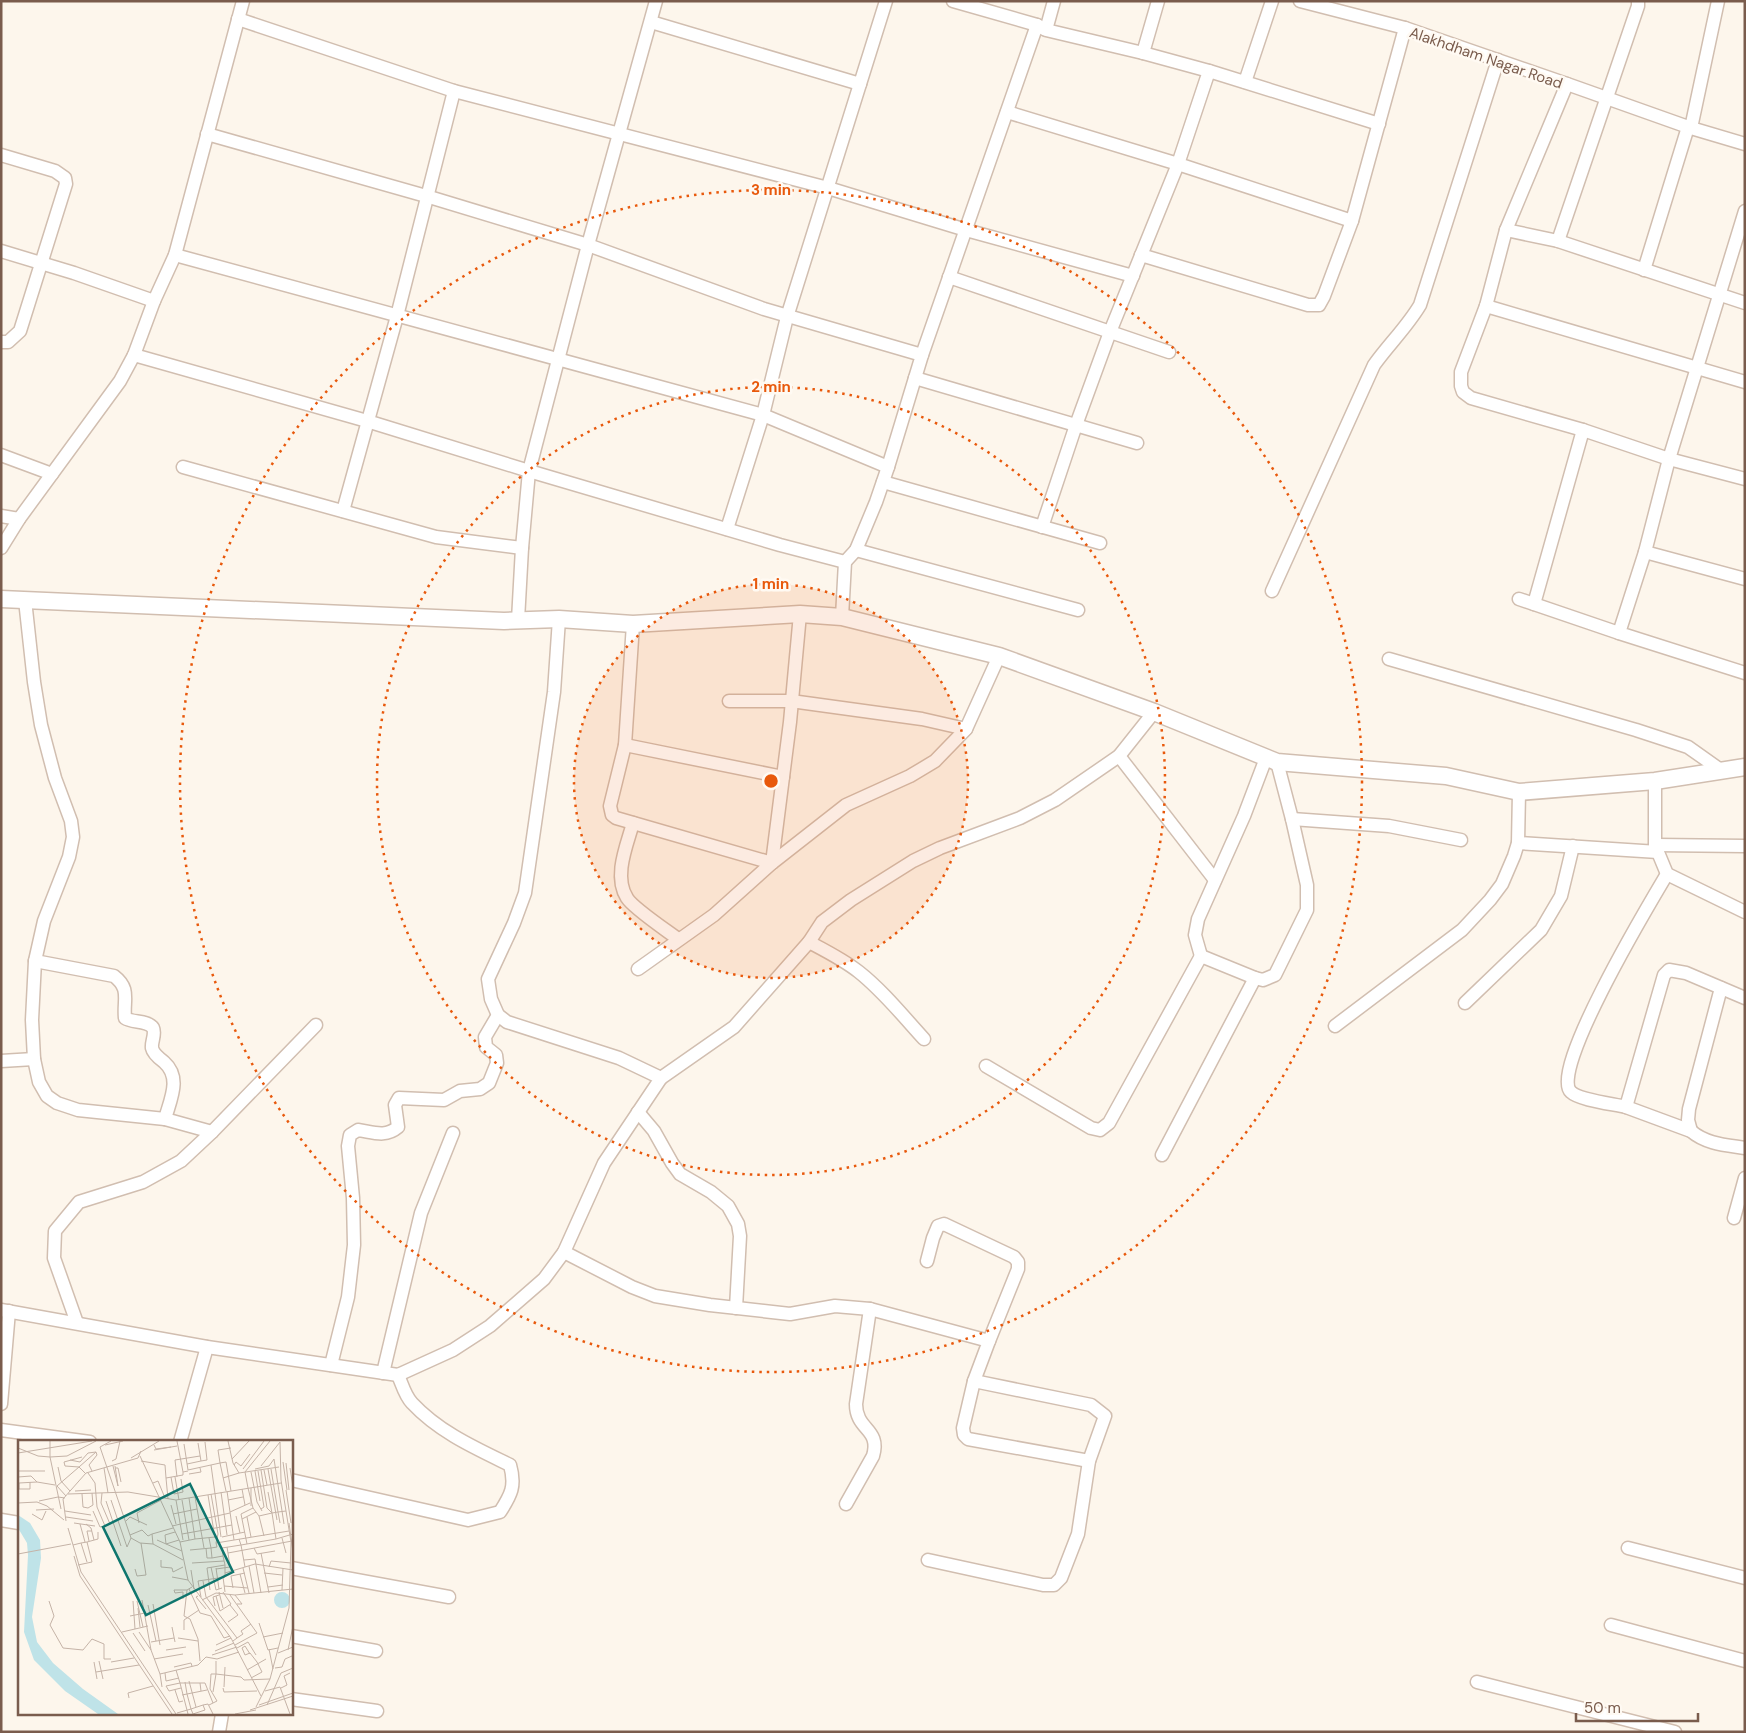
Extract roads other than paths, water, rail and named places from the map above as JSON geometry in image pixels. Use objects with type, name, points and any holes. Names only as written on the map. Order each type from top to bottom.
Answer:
[{"type":"street","points":[[1,548],[19,519],[120,381],[134,356],[154,300],[175,255],[243,1]]},
{"type":"street","points":[[518,620],[529,472],[588,245],[656,1]]},
{"type":"street","points":[[727,529],[763,416],[787,317],[886,1]]},
{"type":"street","points":[[953,1],[1042,28],[1209,71],[1379,124]]},
{"type":"street","points":[[842,617],[845,562],[856,550],[883,482],[922,355],[1007,112],[1054,1]]},
{"type":"street","points":[[1143,53],[1158,1]]},
{"type":"street","points":[[1245,82],[1272,1]]},
{"type":"street","points":[[1300,1],[1405,28]]},
{"type":"street","points":[[1558,241],[1638,6],[1638,1]]},
{"type":"street","points":[[1644,270],[1690,128],[1718,1]]},
{"type":"street","points":[[238,19],[454,90],[828,188],[966,230],[1133,276]]},
{"type":"street","points":[[651,22],[860,84]]},
{"type":"street","name":"Alakhdham Nagar Road","points":[[1141,256],[1308,305],[1319,305],[1352,221],[1405,28],[1567,84],[1506,230],[1486,306],[1461,372],[1460,386],[1463,392],[1471,398],[1583,430],[1669,459],[1745,479]]},
{"type":"street","points":[[1272,590],[1374,365],[1386,348],[1412,319],[1420,305],[1498,60]]},
{"type":"street","points":[[1042,527],[1110,332],[1178,164],[1209,71]]},
{"type":"street","points":[[1567,84],[1690,128],[1745,144]]},
{"type":"street","points":[[343,511],[397,316],[454,90]]},
{"type":"street","points":[[1007,112],[1178,164],[1352,221]]},
{"type":"street","points":[[207,134],[426,196],[588,245],[787,317],[922,355]]},
{"type":"street","points":[[1,155],[55,171],[65,178],[66,184],[20,331],[8,342],[1,342]]},
{"type":"street","points":[[1619,633],[1645,552],[1669,459],[1745,211]]},
{"type":"street","points":[[1506,230],[1558,241],[1745,303]]},
{"type":"street","points":[[1,251],[42,262],[154,300]]},
{"type":"street","points":[[175,255],[763,416],[888,467]]},
{"type":"street","points":[[950,277],[1169,352]]},
{"type":"street","points":[[1486,306],[1745,382]]},
{"type":"street","points":[[134,356],[367,421],[529,472],[845,562]]},
{"type":"street","points":[[915,378],[1137,444]]},
{"type":"street","points":[[1534,604],[1583,430]]},
{"type":"street","points":[[1,455],[52,474]]},
{"type":"street","points":[[183,467],[436,537],[522,548]]},
{"type":"street","points":[[883,482],[1100,543]]},
{"type":"street","points":[[1,516],[19,519]]},
{"type":"street","points":[[856,550],[1078,610]]},
{"type":"street","points":[[1645,552],[1745,579]]},
{"type":"street","points":[[1,599],[518,620],[559,619],[633,624],[800,614],[842,617],[999,656],[1154,712],[1271,760],[1446,776],[1519,792],[1655,781],[1745,768]]},
{"type":"street","points":[[1519,599],[1745,673]]},
{"type":"street","points":[[24,600],[41,725],[52,770],[70,821],[73,837],[69,857],[44,921],[35,961],[32,1020],[34,1059],[39,1082],[47,1096],[57,1103],[78,1110],[164,1119],[212,1132]]},
{"type":"street","points":[[772,863],[790,722],[800,614]]},
{"type":"street","points":[[559,619],[554,692],[525,893],[514,923],[488,979],[491,999],[498,1015],[507,1022],[610,1055],[661,1078]]},
{"type":"street","points":[[633,624],[625,745],[610,806],[612,815],[616,818],[772,863]]},
{"type":"street","points":[[638,968],[714,915],[772,863],[846,806],[910,776],[935,761],[966,729],[999,656]]},
{"type":"street","points":[[1389,659],[1636,730],[1688,747],[1722,771]]},
{"type":"street","points":[[729,701],[791,701],[922,719],[966,729]]},
{"type":"street","points":[[1,1404],[5,1311],[208,1347],[398,1375],[453,1350],[490,1326],[544,1279],[564,1252],[604,1163],[661,1078],[734,1027],[809,942],[822,922],[851,900],[914,861],[940,848],[1020,818],[1054,800],[1119,756],[1154,712]]},
{"type":"street","points":[[625,745],[783,777]]},
{"type":"street","points":[[1119,756],[1215,880]]},
{"type":"street","points":[[1201,956],[1255,978],[1263,980],[1275,975],[1307,910],[1307,885],[1292,819],[1271,760]]},
{"type":"street","points":[[986,1066],[1090,1128],[1100,1130],[1109,1123],[1201,956],[1195,935],[1198,919],[1271,760]]},
{"type":"street","points":[[1655,781],[1657,849],[1667,874],[1745,912]]},
{"type":"street","points":[[1335,1026],[1462,930],[1490,900],[1502,884],[1518,843],[1519,792]]},
{"type":"street","points":[[1292,819],[1389,826],[1461,840]]},
{"type":"street","points":[[633,823],[622,862],[621,884],[627,898],[678,939]]},
{"type":"street","points":[[1518,843],[1657,849],[1745,846]]},
{"type":"street","points":[[1465,1003],[1541,930],[1561,896],[1573,846]]},
{"type":"street","points":[[1667,874],[1591,1012],[1574,1051],[1567,1085],[1571,1092],[1585,1098],[1626,1107],[1691,1131],[1707,1141],[1745,1148]]},
{"type":"street","points":[[809,942],[860,972],[924,1039]]},
{"type":"street","points":[[35,961],[114,976],[122,982],[126,1000],[124,1018],[153,1028],[152,1048],[171,1068],[174,1087],[164,1119]]},
{"type":"street","points":[[1626,1107],[1664,975],[1669,970],[1686,973],[1745,998]]},
{"type":"street","points":[[1162,1155],[1255,978]]},
{"type":"street","points":[[1691,1131],[1688,1120],[1689,1108],[1721,988]]},
{"type":"street","points":[[331,1365],[348,1297],[354,1246],[348,1146],[350,1134],[358,1130],[380,1134],[391,1133],[398,1127],[395,1105],[399,1098],[444,1100],[460,1092],[480,1089],[489,1083],[497,1063],[496,1055],[486,1047],[485,1037],[498,1015]]},
{"type":"street","points":[[77,1323],[54,1258],[54,1231],[79,1202],[143,1182],[181,1162],[316,1025]]},
{"type":"street","points":[[1,1061],[34,1059]]},
{"type":"street","points":[[638,1112],[654,1131],[680,1174],[711,1192],[728,1206],[738,1224],[740,1236],[736,1308]]},
{"type":"street","points":[[384,1373],[421,1214],[454,1133]]},
{"type":"street","points":[[1734,1218],[1745,1178]]},
{"type":"street","points":[[927,1261],[938,1226],[944,1224],[1014,1258],[1018,1262],[1018,1269],[974,1381],[963,1428],[964,1435],[968,1439],[1088,1461]]},
{"type":"street","points":[[564,1252],[632,1287],[655,1296],[790,1314],[835,1306],[870,1309],[989,1341]]},
{"type":"street","points":[[846,1504],[873,1456],[876,1441],[860,1422],[856,1413],[870,1309]]},
{"type":"street","points":[[181,1440],[208,1347]]},
{"type":"street","points":[[292,1480],[468,1520],[500,1512],[510,1497],[514,1479],[510,1465],[443,1430],[410,1402],[398,1375]]},
{"type":"street","points":[[928,1560],[1043,1585],[1054,1585],[1061,1578],[1078,1534],[1088,1461],[1105,1416],[1100,1410],[1091,1405],[974,1381]]},
{"type":"street","points":[[1,1430],[75,1440]]},
{"type":"street","points":[[1,1520],[18,1523]]},
{"type":"street","points":[[1628,1548],[1745,1578]]},
{"type":"street","points":[[292,1568],[449,1597]]},
{"type":"street","points":[[1611,1625],[1745,1661]]},
{"type":"street","points":[[292,1636],[376,1651]]},
{"type":"street","points":[[1477,1682],[1675,1732]]},
{"type":"street","points":[[292,1699],[377,1711]]},
{"type":"street","points":[[219,1732],[222,1716]]}]
